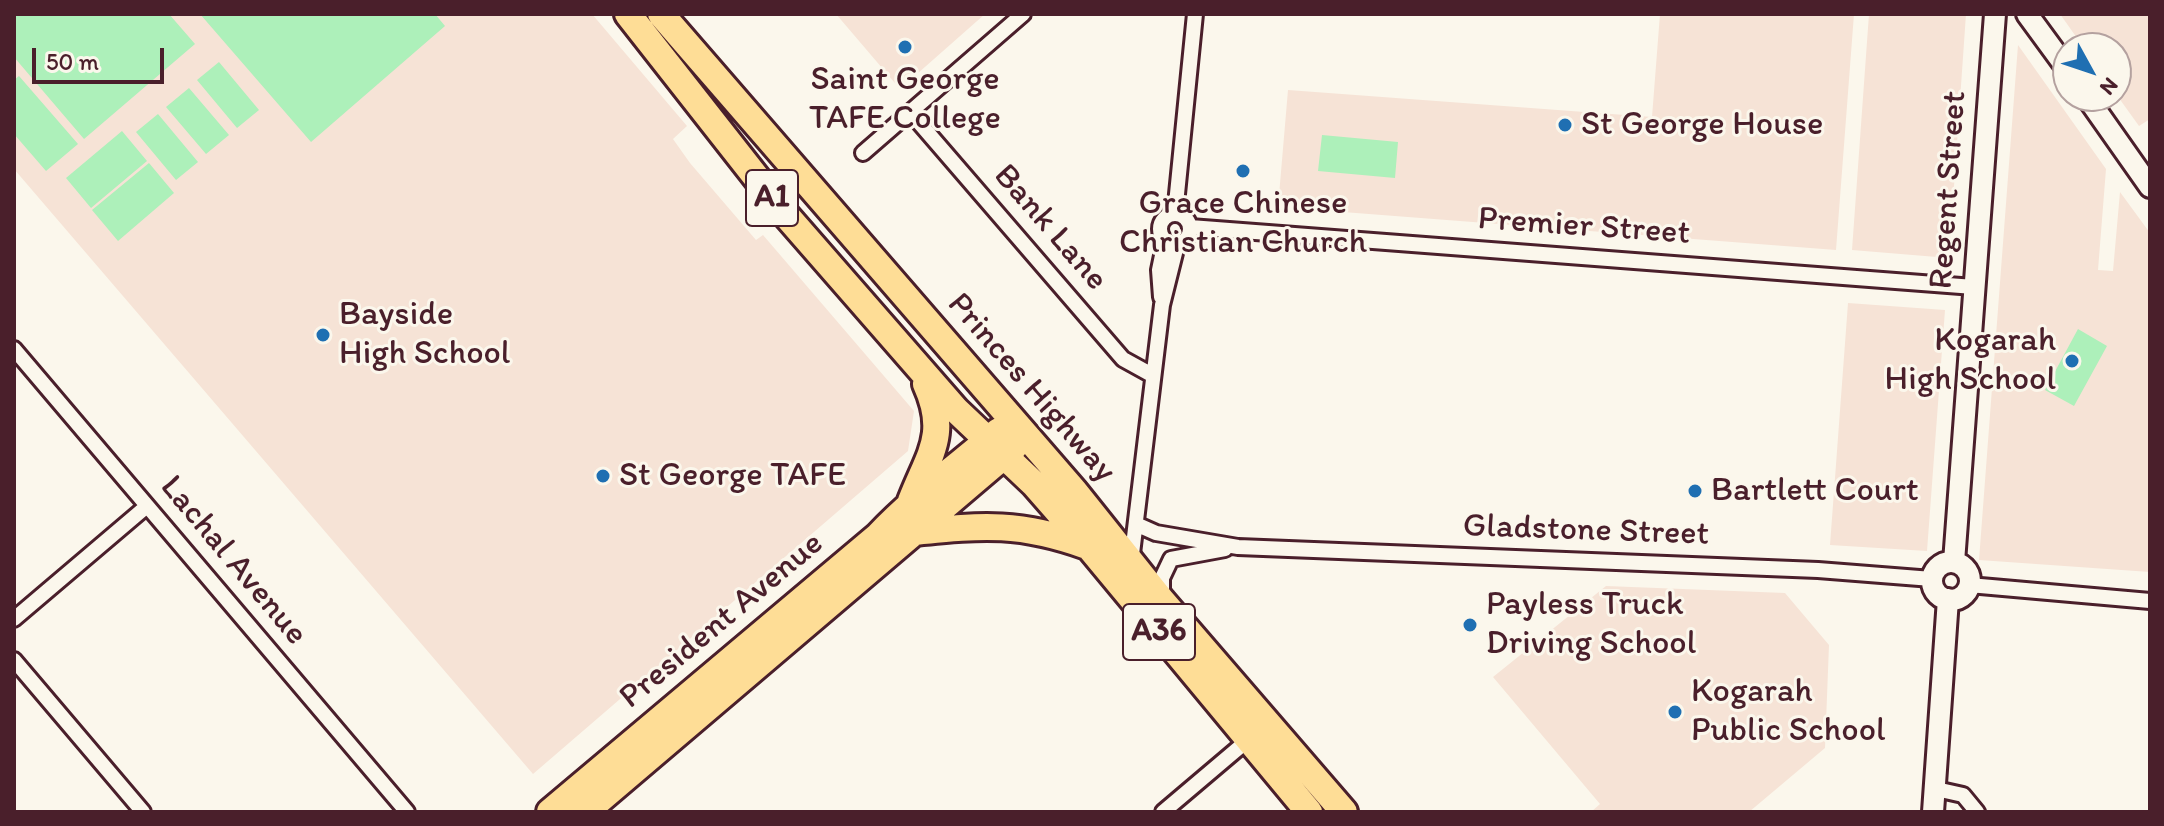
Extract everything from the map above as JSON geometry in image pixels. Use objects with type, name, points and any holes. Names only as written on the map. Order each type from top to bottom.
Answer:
[{"type":"highway","name":"Princes Highway","points":[[661,14],[1344,812]]},
{"type":"highway","name":"Princes Highway","points":[[634,16],[776,203],[918,368],[995,449],[1034,484],[1309,812]]},
{"type":"highway","name":"A1","points":[[911,501],[934,451],[938,423],[936,406],[918,368]]},
{"type":"highway","name":"President Avenue","points":[[588,809],[915,532],[1018,429]]},
{"type":"highway","name":"President Avenue","points":[[550,812],[878,536],[911,501],[995,449]]},
{"type":"highway","points":[[915,532],[991,524],[1044,530],[1090,548]]},
{"type":"main road","name":"Regent Street","points":[[1954,562],[1995,14]]},
{"type":"main road","points":[[2027,14],[2052,48]]},
{"type":"main road","points":[[2097,112],[2150,187]]},
{"type":"main road","points":[[1954,562],[1968,573],[1969,585],[1964,595],[1948,599],[1938,595],[1932,579],[1942,564],[1954,562]]},
{"type":"main road","points":[[1933,812],[1948,599]]},
{"type":"street","points":[[863,153],[1023,14]]},
{"type":"street","points":[[1175,214],[1195,14]]},
{"type":"street","name":"Bank Lane","points":[[910,112],[1123,359],[1152,375]]},
{"type":"street","points":[[1175,214],[1185,218],[1190,227],[1188,237],[1171,243],[1159,232],[1160,224],[1165,217],[1175,214]]},
{"type":"street","name":"Premier Street","points":[[1190,227],[1974,287]]},
{"type":"street","points":[[1131,563],[1138,525],[1152,375],[1171,243]]},
{"type":"street","name":"Lachal Avenue","points":[[14,349],[407,812]]},
{"type":"street","points":[[14,619],[147,506]]},
{"type":"street","name":"Gladstone Street","points":[[1138,525],[1156,533],[1238,547],[1818,570],[1932,579]]},
{"type":"street","name":"Gladstone Street","points":[[1162,601],[1162,578],[1171,559],[1238,547]]},
{"type":"street","points":[[1969,585],[2150,601]]},
{"type":"street","points":[[14,660],[143,812]]},
{"type":"street","points":[[1163,812],[1248,740]]},
{"type":"street","points":[[1936,789],[1963,795],[1977,812]]},
{"type":"shaded area","points":[[14,14],[592,14],[687,126],[673,139],[690,163],[756,240],[763,235],[914,411],[908,451],[533,774],[14,169]]},
{"type":"shaded area","name":"Saint George TAFE College","points":[[836,14],[985,14],[900,89]]},
{"type":"shaded area","name":"St George House","points":[[1660,14],[1854,14],[1836,250],[1278,207],[1288,90],[1652,117]]},
{"type":"shaded area","points":[[1869,14],[1966,14],[1949,258],[1852,250]]},
{"type":"shaded area","points":[[2060,14],[2150,14],[2150,119],[2139,126],[2129,112],[2132,112],[2132,32],[2073,32]]},
{"type":"shaded area","name":"Kogarah High School","points":[[2018,45],[2052,93],[2052,112],[2066,112],[2106,169],[2098,270],[2113,271],[2120,192],[2150,233],[2150,572],[1979,560]]},
{"type":"shaded area","points":[[1848,303],[1945,310],[1927,551],[1830,545]]},
{"type":"shaded area","name":"Kogarah Public School","points":[[1606,586],[1785,593],[1829,645],[1825,748],[1749,812],[1591,812],[1600,804],[1493,677]]},
{"type":"green space","points":[[14,14],[169,14],[195,44],[84,139],[14,57]]},
{"type":"green space","points":[[200,14],[435,14],[445,26],[311,142]]},
{"type":"green space","points":[[219,62],[259,110],[237,128],[197,80]]},
{"type":"green space","points":[[19,76],[78,144],[46,171],[14,134],[14,80]]},
{"type":"green space","points":[[189,88],[229,135],[206,154],[166,107]]},
{"type":"green space","points":[[158,114],[198,162],[176,180],[136,132]]},
{"type":"green space","points":[[122,131],[147,161],[91,208],[66,178]]},
{"type":"green space","points":[[1322,135],[1398,142],[1395,178],[1318,171]]},
{"type":"green space","points":[[149,163],[174,193],[118,241],[92,210]]},
{"type":"green space","points":[[2078,329],[2107,346],[2074,406],[2045,390]]},
{"type":"place","name":"Saint George TAFE College","points":[[905,47]]},
{"type":"place","name":"St George House","points":[[1565,125]]},
{"type":"place","name":"Grace Chinese Christian Church","points":[[1243,171]]},
{"type":"place","name":"Bayside High School","points":[[323,335]]},
{"type":"place","name":"Kogarah High School","points":[[2072,361]]},
{"type":"place","name":"St George TAFE","points":[[603,476]]},
{"type":"place","name":"Bartlett Court","points":[[1695,491]]},
{"type":"place","name":"Payless Truck Driving School","points":[[1470,625]]},
{"type":"place","name":"Kogarah Public School","points":[[1675,712]]}]
